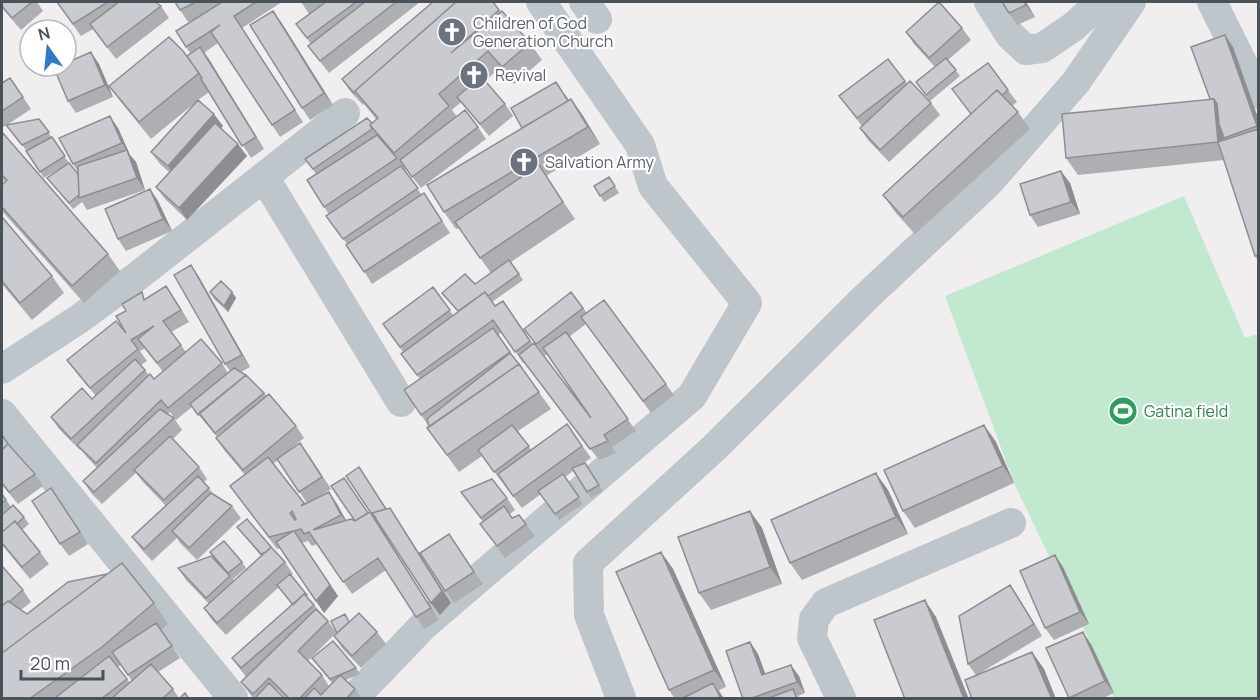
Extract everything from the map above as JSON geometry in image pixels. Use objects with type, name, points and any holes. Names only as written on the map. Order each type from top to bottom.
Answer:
[{"type":"street","points":[[354,699],[424,625],[692,396],[747,303],[653,186],[640,145],[541,2]]},
{"type":"street","points":[[989,2],[1010,35],[1026,50],[1042,48],[1073,27],[1101,2]]},
{"type":"street","points":[[621,699],[589,615],[588,563],[714,448],[866,297],[988,183],[1076,82],[1131,2]]},
{"type":"street","points":[[1212,2],[1258,94]]},
{"type":"street","points":[[2,369],[79,319],[345,113]]},
{"type":"street","points":[[264,177],[401,402]]},
{"type":"street","points":[[2,414],[233,699]]},
{"type":"street","points":[[841,699],[812,638],[814,620],[826,603],[1011,523]]},
{"type":"green space","name":"Gatina field","points":[[1184,196],[1245,338],[1258,334],[1258,698],[1114,698],[1091,644],[1014,483],[945,296]]},
{"type":"building","points":[[2,2],[32,2],[12,18],[2,6]]},
{"type":"building","points":[[57,2],[108,2],[78,21],[78,18],[69,18]]},
{"type":"building","points":[[119,2],[155,2],[161,6],[107,47],[90,24]]},
{"type":"building","points":[[175,2],[196,2],[180,10]]},
{"type":"building","points":[[222,2],[256,2],[234,16],[295,110],[272,125],[211,32],[220,25],[186,47],[176,31]]},
{"type":"building","points":[[326,2],[356,2],[307,38],[296,24]]},
{"type":"building","points":[[365,2],[396,2],[320,61],[308,46]]},
{"type":"building","points":[[433,2],[456,2],[354,93],[342,79]]},
{"type":"building","points":[[456,2],[493,2],[499,10],[451,53],[502,11],[530,43],[502,67],[488,51],[439,94],[449,106],[394,153],[370,125],[378,118],[355,91]]},
{"type":"building","points":[[939,2],[962,28],[929,58],[906,32]]},
{"type":"building","points":[[1002,2],[1024,2],[1026,5],[1009,13]]},
{"type":"building","points":[[273,11],[324,93],[302,108],[250,25]]},
{"type":"building","points":[[1225,35],[1257,126],[1224,138],[1219,124],[1217,104],[1214,99],[1210,99],[1191,47]]},
{"type":"building","points":[[169,37],[199,73],[139,122],[109,86]]},
{"type":"building","points":[[200,47],[256,137],[242,146],[187,56]]},
{"type":"building","points":[[91,52],[105,85],[68,101],[58,78],[78,78],[78,58]]},
{"type":"building","points":[[946,58],[956,70],[926,95],[916,82]]},
{"type":"building","points":[[888,59],[905,81],[857,118],[839,96]]},
{"type":"building","points":[[988,63],[1008,90],[1002,95],[997,90],[971,114],[952,89]]},
{"type":"building","points":[[481,76],[505,104],[480,124],[457,97]]},
{"type":"building","points":[[10,78],[23,97],[2,111],[2,83]]},
{"type":"building","points":[[910,81],[931,103],[880,150],[860,128]]},
{"type":"building","points":[[556,82],[568,101],[522,128],[511,108]]},
{"type":"building","points":[[997,90],[1018,112],[903,217],[883,195]]},
{"type":"building","points":[[571,99],[588,127],[444,212],[427,185]]},
{"type":"building","points":[[1214,99],[1218,142],[1066,158],[1062,114]]},
{"type":"building","points":[[198,100],[214,114],[168,166],[151,152]]},
{"type":"building","points":[[465,110],[478,127],[412,177],[400,160]]},
{"type":"building","points":[[110,116],[122,143],[73,164],[59,138]]},
{"type":"building","points":[[367,118],[372,123],[370,125],[372,129],[313,169],[305,159]]},
{"type":"building","points":[[39,119],[49,132],[22,145],[6,125]]},
{"type":"building","points":[[215,123],[238,144],[179,208],[156,187]]},
{"type":"building","points":[[1258,129],[1258,255],[1255,256],[1218,142]]},
{"type":"building","points":[[2,132],[108,254],[72,286],[2,207],[2,185],[7,180],[2,175]]},
{"type":"building","points":[[377,135],[397,158],[324,207],[307,180]]},
{"type":"building","points":[[52,137],[65,156],[40,172],[26,151]]},
{"type":"building","points":[[127,150],[137,178],[79,198],[78,166]]},
{"type":"building","points":[[69,163],[78,174],[79,195],[69,203],[47,178]]},
{"type":"building","points":[[539,165],[563,202],[480,258],[455,222]]},
{"type":"building","points":[[401,166],[418,188],[343,239],[326,216]]},
{"type":"building","points":[[1061,171],[1071,202],[1030,215],[1020,184]]},
{"type":"building","points":[[609,177],[615,186],[600,196],[594,186]]},
{"type":"building","points":[[150,189],[163,219],[118,239],[105,209]]},
{"type":"building","points":[[424,193],[442,221],[364,272],[346,245]]},
{"type":"building","points":[[2,217],[52,276],[20,303],[2,281]]},
{"type":"building","points":[[509,260],[519,274],[488,296],[485,292],[458,311],[442,293],[465,274],[475,284]]},
{"type":"building","points":[[191,265],[242,355],[225,364],[174,275]]},
{"type":"building","points":[[221,281],[232,292],[224,306],[210,292]]},
{"type":"building","points":[[166,286],[181,310],[163,321],[181,345],[157,363],[138,339],[154,326],[131,340],[138,349],[90,388],[67,360],[116,321],[126,333],[116,316],[126,311],[122,304],[142,292],[144,300]]},
{"type":"building","points":[[433,287],[450,310],[400,347],[383,324]]},
{"type":"building","points":[[485,292],[495,306],[503,301],[530,341],[515,352],[493,320],[417,375],[401,354]]},
{"type":"building","points":[[571,292],[583,308],[536,344],[524,329]]},
{"type":"building","points":[[604,300],[666,384],[643,401],[581,317]]},
{"type":"building","points":[[493,328],[510,352],[421,415],[404,390]]},
{"type":"building","points":[[566,332],[628,419],[604,435],[608,441],[590,449],[519,355],[534,343],[591,418],[543,348]]},
{"type":"building","points":[[201,339],[222,363],[168,408],[161,400],[96,463],[77,445],[150,374],[154,379]]},
{"type":"building","points":[[510,353],[519,364],[429,427],[427,419]]},
{"type":"building","points":[[135,359],[145,370],[71,439],[51,417],[82,388],[92,399]]},
{"type":"building","points":[[519,364],[539,392],[447,455],[427,428]]},
{"type":"building","points":[[234,368],[246,375],[198,415],[190,404]]},
{"type":"building","points":[[246,375],[264,393],[215,433],[199,413]]},
{"type":"building","points":[[269,394],[296,426],[243,470],[216,438]]},
{"type":"building","points":[[160,409],[174,418],[94,492],[83,481]]},
{"type":"building","points":[[567,424],[582,446],[513,496],[498,474]]},
{"type":"building","points":[[512,425],[529,446],[494,472],[478,450]]},
{"type":"building","points":[[984,425],[1003,466],[903,511],[884,470]]},
{"type":"building","points":[[2,435],[8,444],[2,450]]},
{"type":"building","points":[[170,436],[199,467],[164,500],[134,470]]},
{"type":"building","points":[[300,443],[322,477],[299,492],[277,459]]},
{"type":"building","points":[[8,444],[35,474],[9,492],[2,483],[2,450]]},
{"type":"building","points":[[268,457],[304,503],[301,506],[329,492],[341,515],[313,530],[351,519],[355,521],[370,512],[431,608],[416,617],[378,558],[343,582],[309,532],[304,534],[301,529],[294,531],[330,585],[316,601],[276,542],[293,531],[269,537],[230,486]]},
{"type":"building","points":[[585,463],[599,485],[587,492],[572,468]]},
{"type":"building","points":[[359,467],[386,509],[372,513],[375,519],[346,476]]},
{"type":"building","points":[[876,473],[896,517],[790,563],[771,520]]},
{"type":"building","points":[[563,474],[579,497],[555,514],[538,491]]},
{"type":"building","points":[[198,476],[209,488],[144,549],[132,537]]},
{"type":"building","points":[[344,478],[368,513],[355,521],[331,486]]},
{"type":"building","points":[[492,479],[507,498],[481,518],[461,492]]},
{"type":"building","points":[[51,488],[80,532],[60,544],[32,501]]},
{"type":"building","points":[[211,493],[232,506],[189,548],[172,531]]},
{"type":"building","points":[[13,505],[24,517],[17,524],[15,521],[2,532],[2,515]]},
{"type":"building","points":[[504,506],[512,518],[519,515],[526,524],[497,546],[480,524]]},
{"type":"building","points":[[390,508],[442,591],[431,603],[372,513]]},
{"type":"building","points":[[750,511],[770,567],[699,593],[678,537]]},
{"type":"building","points":[[247,519],[272,548],[261,554],[237,527]]},
{"type":"building","points":[[15,521],[40,552],[22,567],[2,543],[2,532]]},
{"type":"building","points":[[449,534],[474,572],[445,591],[420,553]]},
{"type":"building","points":[[224,541],[242,562],[228,573],[210,552]]},
{"type":"building","points":[[271,547],[285,562],[217,623],[204,608]]},
{"type":"building","points":[[661,552],[714,670],[669,690],[616,572]]},
{"type":"building","points":[[1055,555],[1080,612],[1045,628],[1020,571]]},
{"type":"building","points":[[211,556],[230,576],[206,598],[178,568]]},
{"type":"building","points":[[122,563],[154,603],[102,647],[29,699],[2,699],[2,653]]},
{"type":"building","points":[[2,566],[23,590],[2,606]]},
{"type":"building","points":[[107,574],[2,653],[2,606],[8,601],[27,614],[68,582]]},
{"type":"building","points":[[290,574],[307,595],[304,594],[293,605],[277,585]]},
{"type":"building","points":[[1010,585],[1034,624],[968,664],[959,616]]},
{"type":"building","points":[[304,594],[314,605],[241,668],[232,658]]},
{"type":"building","points":[[925,600],[964,699],[905,699],[874,620]]},
{"type":"building","points":[[316,609],[328,621],[298,651],[322,675],[299,699],[290,699],[269,678],[253,694],[241,682]]},
{"type":"building","points":[[359,613],[377,632],[352,656],[334,636]]},
{"type":"building","points":[[345,614],[349,622],[337,633],[331,621]]},
{"type":"building","points":[[156,623],[172,646],[128,675],[112,652]]},
{"type":"building","points":[[1083,632],[1105,681],[1069,698],[1046,648]]},
{"type":"building","points":[[333,641],[356,668],[330,679],[312,658]]},
{"type":"building","points":[[750,642],[762,675],[791,665],[797,682],[749,699],[743,699],[726,651]]},
{"type":"building","points":[[1032,652],[1051,697],[1047,699],[972,699],[965,680]]},
{"type":"building","points":[[109,656],[127,679],[101,699],[55,698]]},
{"type":"building","points":[[151,664],[173,689],[162,699],[111,699]]},
{"type":"building","points":[[340,675],[355,689],[346,699],[304,699],[314,688],[321,695]]},
{"type":"building","points":[[269,683],[285,699],[258,699],[256,697]]},
{"type":"building","points":[[713,683],[721,699],[681,699]]},
{"type":"building","points":[[793,689],[797,699],[766,699]]},
{"type":"building","points":[[185,693],[189,699],[179,699]]},
{"type":"place","name":"Children of God Generation Church","points":[[452,32]]},
{"type":"place","name":"Revival","points":[[474,75]]},
{"type":"place","name":"Salvation Army","points":[[524,162]]},
{"type":"place","name":"Gatina field","points":[[1123,411]]}]
